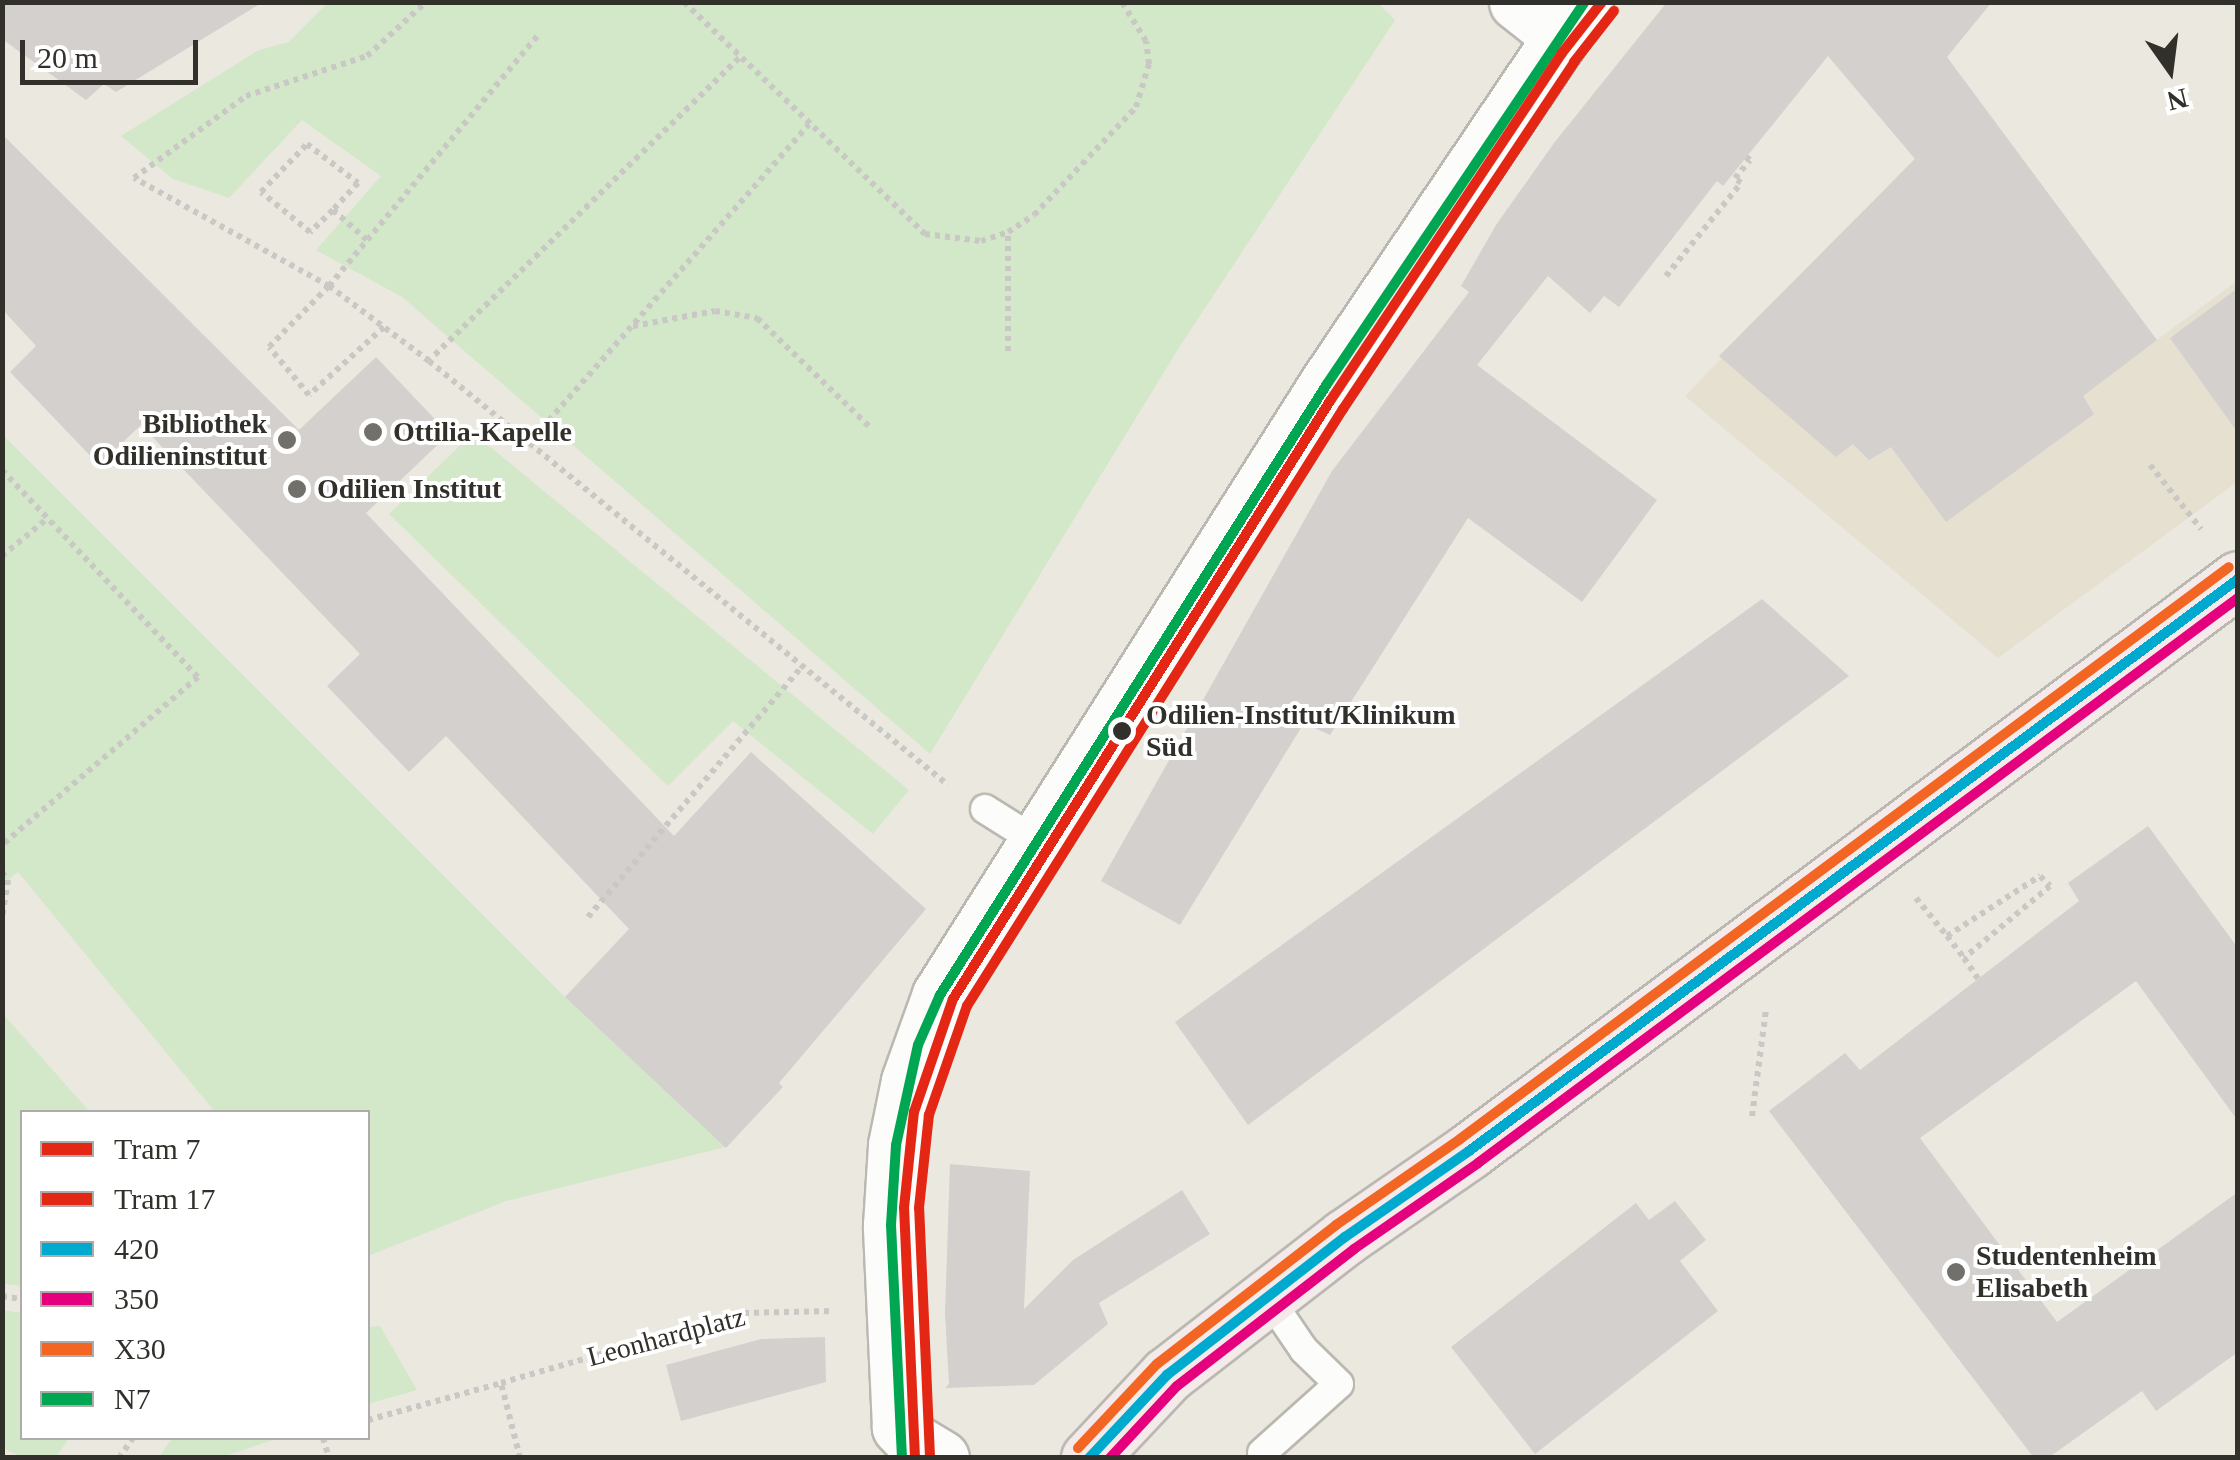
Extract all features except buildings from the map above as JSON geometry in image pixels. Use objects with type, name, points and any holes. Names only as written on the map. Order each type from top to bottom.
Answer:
[{"type":"main road","points":[[1081,1457],[1168,1375],[1268,1297],[2238,579]]},
{"type":"street","points":[[914,1447],[894,1304],[891,1225],[896,1144],[918,1045],[967,946],[1327,384],[1553,13]]},
{"type":"lane","points":[[985,810],[1036,841]]},
{"type":"lane","points":[[1262,1453],[1339,1384],[1304,1350],[1268,1297]]},
{"type":"path","points":[[426,2],[367,56],[246,96],[134,178],[329,286],[429,361],[918,764],[985,810]]},
{"type":"path","points":[[684,2],[925,234],[981,241],[1008,232],[1034,215],[1136,107],[1149,64],[1146,41],[1122,2]]},
{"type":"path","points":[[384,327],[309,394],[269,347],[329,286],[539,34]]},
{"type":"path","points":[[429,361],[739,58]]},
{"type":"path","points":[[529,443],[809,124]]},
{"type":"path","points":[[307,144],[358,183],[332,210],[310,232],[261,192],[307,144]]},
{"type":"path","points":[[1666,276],[1741,184],[1734,178],[1750,160],[1746,157]]},
{"type":"path","points":[[332,210],[367,240]]},
{"type":"path","points":[[1008,232],[1008,351]]},
{"type":"path","points":[[631,326],[714,311],[757,318],[870,427]]},
{"type":"path","points":[[2150,465],[2202,530]]},
{"type":"path","points":[[2,470],[198,677],[2,845]]},
{"type":"path","points":[[2,556],[48,518]]},
{"type":"path","points":[[588,917],[801,668]]},
{"type":"path","points":[[2,872],[8,880],[2,917]]},
{"type":"path","points":[[1947,936],[2040,876],[2050,886],[1964,958]]},
{"type":"path","points":[[1916,898],[1978,979]]},
{"type":"path","points":[[1752,1116],[1766,1010]]},
{"type":"path","name":"Leonhardplatz","points":[[370,1419],[744,1313],[834,1311]]},
{"type":"path","points":[[501,1383],[520,1458]]},
{"type":"shaded area","points":[[1922,151],[2131,359],[2237,281],[2237,482],[1998,658],[1685,396]]},
{"type":"green space","points":[[327,3],[1378,3],[1395,20],[1180,346],[930,754],[402,297],[316,250],[381,176],[302,120],[229,198],[173,179],[121,136],[259,50],[289,42]]},
{"type":"green space","points":[[473,433],[909,790],[873,834],[733,721],[668,786],[389,514]]},
{"type":"green space","points":[[2,434],[565,997],[726,1147],[506,1201],[370,1255],[370,1110],[213,1110],[18,872],[3,884]]},
{"type":"green space","points":[[2,1013],[88,1110],[20,1110],[20,1286],[3,1284]]},
{"type":"green space","points":[[3,1310],[20,1313],[20,1440],[68,1440],[56,1457],[21,1457],[3,1448]]},
{"type":"green space","points":[[380,1326],[417,1390],[370,1403],[370,1327]]},
{"type":"green space","points":[[171,1440],[273,1440],[222,1457],[159,1457]]},
{"type":"tram line","name":"7","points":[[915,1458],[904,1208],[914,1112],[953,999],[1330,401],[1562,53],[1602,2]]},
{"type":"tram line","name":"17","points":[[930,1457],[919,1208],[929,1115],[967,1006],[1343,409],[1574,62],[1614,11]]},
{"type":"transit line","name":"N7","points":[[902,1458],[891,1225],[896,1145],[918,1045],[940,995],[1327,384],[1585,2]]},
{"type":"transit line","name":"X30","points":[[1078,1448],[1157,1364],[1336,1225],[1460,1139],[2229,567]]},
{"type":"transit line","name":"420","points":[[1089,1458],[1167,1375],[1345,1237],[1469,1151],[2238,579]]},
{"type":"transit line","name":"350","points":[[1110,1458],[1177,1386],[1354,1249],[1478,1163],[2238,598]]},
{"type":"place","name":"Ottilia-Kapelle","points":[[373,432]]},
{"type":"place","name":"Bibliothek Odilieninstitut","points":[[287,440]]},
{"type":"place","name":"Odilien Institut","points":[[297,489]]},
{"type":"place","name":"Odilien-Institut/Klinikum Süd","points":[[1122,731]]},
{"type":"place","name":"Studentenheim Elisabeth","points":[[1956,1272]]}]
